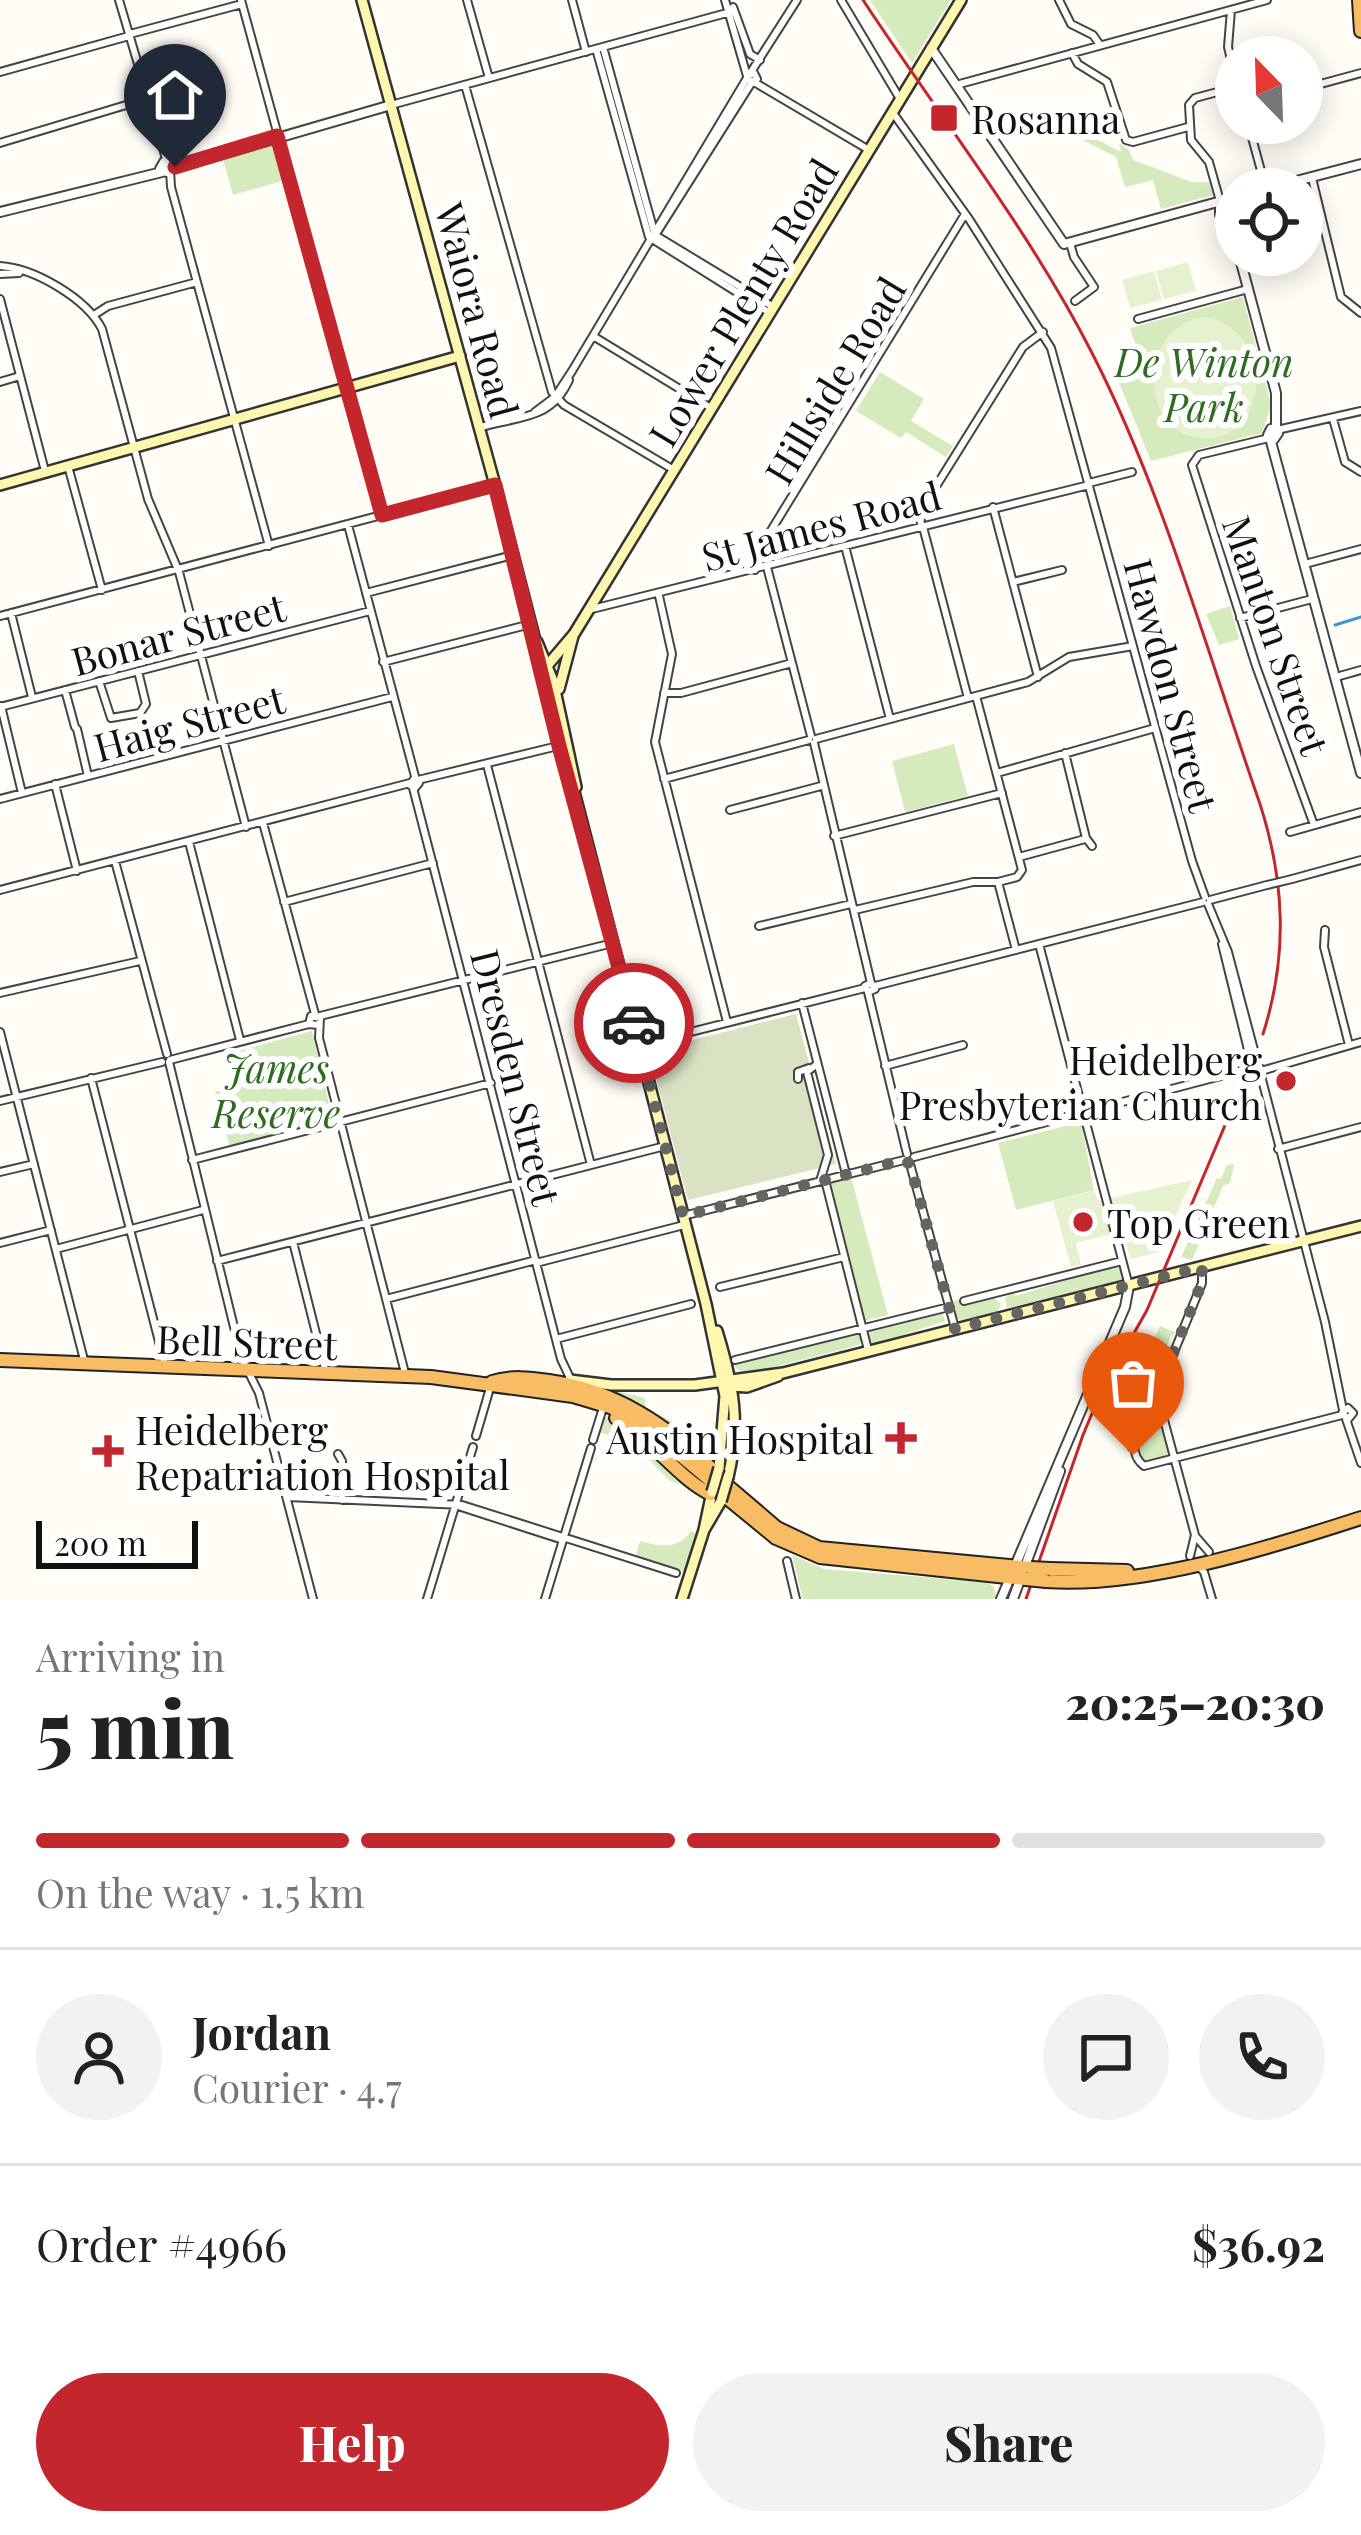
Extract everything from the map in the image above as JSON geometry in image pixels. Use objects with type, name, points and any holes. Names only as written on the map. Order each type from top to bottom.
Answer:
[{"type":"highway","points":[[1359,0],[1361,31]]},
{"type":"highway","name":"Bell Street","points":[[1,1358],[492,1382],[536,1379]]},
{"type":"highway","points":[[536,1379],[624,1403],[674,1434],[718,1491],[819,1548],[1048,1575],[1120,1572],[1202,1560],[1361,1515]]},
{"type":"highway","name":"Bell Street","points":[[492,1382],[505,1389],[554,1386]]},
{"type":"highway","points":[[554,1386],[644,1435],[700,1488],[718,1491]]},
{"type":"highway","points":[[554,1386],[627,1415],[673,1445],[718,1491],[776,1538],[820,1557],[993,1576],[1021,1572]]},
{"type":"main road","name":"Waiora Road","points":[[362,0],[545,673]]},
{"type":"main road","name":"Lower Plenty Road","points":[[558,700],[561,657],[574,634],[961,0]]},
{"type":"main road","points":[[0,485],[460,356]]},
{"type":"main road","name":"Waiora Road","points":[[535,637],[545,673]]},
{"type":"main road","points":[[541,650],[561,657]]},
{"type":"main road","points":[[545,673],[561,657]]},
{"type":"main road","points":[[545,673],[558,700],[562,745]]},
{"type":"main road","points":[[545,673],[706,1304],[727,1363],[718,1491]]},
{"type":"main road","points":[[728,1383],[1361,1226]]},
{"type":"main road","points":[[727,1363],[745,1378]]},
{"type":"main road","points":[[703,1384],[727,1363]]},
{"type":"main road","points":[[736,1408],[783,1373]]},
{"type":"main road","name":"Bell Street","points":[[536,1379],[554,1386],[571,1380],[627,1385],[728,1383]]},
{"type":"main road","points":[[728,1383],[771,1379]]},
{"type":"main road","points":[[682,1599],[736,1445],[736,1408],[728,1383]]},
{"type":"street","points":[[119,0],[269,546]]},
{"type":"street","points":[[467,0],[489,78]]},
{"type":"street","points":[[572,0],[586,52]]},
{"type":"street","points":[[727,0],[749,54],[760,60]]},
{"type":"street","points":[[479,428],[547,410],[557,398],[796,0]]},
{"type":"street","points":[[841,0],[900,99]]},
{"type":"street","points":[[1059,0],[1071,24],[1090,33],[1098,46]]},
{"type":"street","points":[[956,85],[1266,0]]},
{"type":"street","points":[[0,72],[241,2],[382,515]]},
{"type":"street","points":[[1230,36],[1231,10]]},
{"type":"street","points":[[1,212],[732,11]]},
{"type":"street","points":[[732,11],[752,77],[869,150]]},
{"type":"street","points":[[599,48],[654,236],[771,310]]},
{"type":"street","points":[[931,48],[1094,287],[1075,301]]},
{"type":"street","points":[[1074,52],[1082,66],[1107,82],[1126,140],[1136,142],[1188,128]]},
{"type":"street","points":[[1323,83],[1361,73]]},
{"type":"street","points":[[886,74],[898,84],[909,84]]},
{"type":"street","points":[[465,85],[548,381],[557,398],[674,470]]},
{"type":"street","points":[[0,143],[190,88]]},
{"type":"street","points":[[1191,101],[1215,92]]},
{"type":"street","points":[[1184,94],[1191,101]]},
{"type":"street","points":[[1191,101],[1188,128],[1193,145],[1209,162],[1215,183]]},
{"type":"street","name":"Hawdon Street","points":[[892,112],[967,216],[1048,342],[1156,728],[1222,941],[1361,1463]]},
{"type":"street","points":[[1323,175],[1361,164]]},
{"type":"street","points":[[1067,242],[1215,202]]},
{"type":"street","points":[[1199,207],[1215,219]]},
{"type":"street","name":"Hillside Road","points":[[761,569],[764,547],[967,216]]},
{"type":"street","points":[[1323,224],[1340,294],[1361,313]]},
{"type":"street","points":[[0,270],[22,273],[70,293],[94,315],[104,337],[148,499],[179,570],[246,827]]},
{"type":"street","points":[[1244,276],[1276,394],[1276,458],[1361,773]]},
{"type":"street","points":[[94,315],[108,306],[197,282]]},
{"type":"street","points":[[1138,320],[1248,289]]},
{"type":"street","points":[[0,298],[48,471]]},
{"type":"street","points":[[759,926],[1020,874],[998,773],[919,514],[1018,355],[1043,332]]},
{"type":"street","points":[[593,336],[711,408]]},
{"type":"street","points":[[1018,355],[1033,343],[1048,342]]},
{"type":"street","points":[[0,382],[21,376]]},
{"type":"street","points":[[1275,434],[1361,411]]},
{"type":"street","points":[[1333,419],[1345,462],[1361,472]]},
{"type":"street","name":"Manton Street","points":[[1275,434],[1192,460],[1240,618],[1314,825]]},
{"type":"street","points":[[68,465],[102,590]]},
{"type":"street","name":"St James Road","points":[[588,610],[659,596],[1132,472]]},
{"type":"street","points":[[0,616],[495,485]]},
{"type":"street","points":[[993,507],[1038,677]]},
{"type":"street","name":"Dresden Street","points":[[348,524],[562,1365],[571,1380]]},
{"type":"street","points":[[844,546],[890,719]]},
{"type":"street","points":[[1305,564],[1361,549]]},
{"type":"street","points":[[365,593],[513,555]]},
{"type":"street","points":[[761,569],[812,739],[885,1066],[955,1329]]},
{"type":"street","points":[[1013,582],[1062,570]]},
{"type":"street","points":[[659,596],[672,650],[655,737],[727,1022]]},
{"type":"street","points":[[1240,618],[1314,598]]},
{"type":"street","name":"Bonar Street","points":[[1,707],[370,611]]},
{"type":"street","points":[[11,613],[33,698]]},
{"type":"street","points":[[383,662],[531,623]]},
{"type":"street","points":[[664,778],[972,697],[1038,677],[1066,658],[1133,646]]},
{"type":"street","points":[[664,693],[681,693],[792,663]]},
{"type":"street","points":[[1335,677],[1361,670]]},
{"type":"street","points":[[99,681],[111,718],[140,713],[146,704],[138,671]]},
{"type":"street","points":[[65,690],[88,776]]},
{"type":"street","name":"Haig Street","points":[[0,799],[392,697]]},
{"type":"street","points":[[1,707],[24,792]]},
{"type":"street","points":[[998,773],[1156,728]]},
{"type":"street","points":[[0,890],[562,745]]},
{"type":"street","points":[[1019,857],[1089,842],[1065,753]]},
{"type":"street","points":[[487,765],[591,1165]]},
{"type":"street","points":[[55,784],[77,871]]},
{"type":"street","points":[[730,810],[821,786]]},
{"type":"street","points":[[834,836],[1002,793]]},
{"type":"street","points":[[1290,832],[1361,812]]},
{"type":"street","points":[[263,823],[406,1377]]},
{"type":"street","points":[[189,842],[241,1040]]},
{"type":"street","points":[[639,1045],[1361,860]]},
{"type":"street","points":[[115,861],[204,1210],[313,1599]]},
{"type":"street","points":[[284,902],[433,862]]},
{"type":"street","points":[[998,882],[1016,950]]},
{"type":"street","points":[[1325,930],[1324,947],[1349,1045]]},
{"type":"street","points":[[0,1101],[613,943]]},
{"type":"street","points":[[1013,1599],[1033,1536],[1134,1296],[1039,944]]},
{"type":"street","points":[[0,993],[140,961]]},
{"type":"street","points":[[802,1003],[804,1070],[828,1155],[822,1181],[868,1350]]},
{"type":"street","points":[[0,1033],[85,1364]]},
{"type":"street","points":[[386,1299],[1361,1042]]},
{"type":"street","points":[[885,1066],[963,1045]]},
{"type":"street","points":[[804,1070],[846,1175]]},
{"type":"street","points":[[91,1078],[165,1368]]},
{"type":"street","points":[[192,1160],[491,1083]]},
{"type":"street","points":[[1278,1149],[1361,1127]]},
{"type":"street","points":[[218,1262],[665,1146]]},
{"type":"street","points":[[0,1172],[34,1164]]},
{"type":"street","points":[[56,1249],[204,1210]]},
{"type":"street","points":[[0,1243],[50,1230]]},
{"type":"street","points":[[293,1242],[326,1373]]},
{"type":"street","points":[[720,1287],[844,1256]]},
{"type":"street","points":[[964,1301],[1121,1261]]},
{"type":"street","points":[[1202,1267],[1202,1283],[1159,1387],[1160,1407],[1212,1599]]},
{"type":"street","points":[[556,1339],[692,1304]]},
{"type":"street","points":[[727,1363],[949,1307]]},
{"type":"street","points":[[554,1386],[562,1365]]},
{"type":"street","points":[[259,1393],[263,1379],[273,1371]]},
{"type":"street","points":[[476,1436],[492,1382]]},
{"type":"street","points":[[1160,1407],[1149,1414],[1132,1446],[1142,1465],[1350,1413]]},
{"type":"street","points":[[545,1599],[602,1412]]},
{"type":"street","points":[[427,1599],[472,1447]]},
{"type":"street","points":[[338,1454],[342,1500]]},
{"type":"street","points":[[287,1497],[455,1505],[676,1573]]},
{"type":"street","points":[[1195,1535],[1202,1560]]},
{"type":"street","points":[[787,1562],[796,1599]]},
{"type":"street","points":[[1001,1599],[1021,1572]]},
{"type":"street","points":[[993,1576],[1001,1599]]},
{"type":"green space","points":[[870,0],[951,0],[912,63]]},
{"type":"green space","points":[[1064,122],[1121,152],[1119,143],[1133,160],[1192,182],[1209,182],[1213,195],[1161,209],[1153,180],[1125,187],[1116,157],[1069,133],[1046,134]]},
{"type":"green space","points":[[272,146],[282,181],[233,195],[223,159]]},
{"type":"green space","points":[[1188,262],[1196,291],[1164,299],[1156,271]]},
{"type":"green space","points":[[1154,271],[1162,300],[1130,308],[1122,280]]},
{"type":"green space","name":"De Winton Park","points":[[1243,297],[1271,405],[1262,433],[1151,461],[1118,380],[1144,372],[1130,328]]},
{"type":"green space","points":[[1201,317],[1225,324],[1242,339],[1256,382],[1242,423],[1224,435],[1199,438],[1180,432],[1166,419],[1154,381],[1165,342],[1180,326]]},
{"type":"green space","points":[[880,372],[924,399],[911,421],[953,446],[946,457],[906,432],[901,438],[856,411]]},
{"type":"green space","points":[[1230,606],[1239,639],[1219,645],[1206,614]]},
{"type":"green space","points":[[954,744],[968,796],[905,812],[892,761]]},
{"type":"green space","points":[[796,1014],[836,1164],[688,1200],[649,1051]]},
{"type":"green space","name":"James Reserve","points":[[312,1031],[333,1121],[230,1148],[215,1092],[228,1087],[234,1067],[231,1053]]},
{"type":"green space","points":[[1081,1122],[1094,1190],[1016,1210],[998,1143]]},
{"type":"green space","points":[[1234,1164],[1230,1183],[1223,1186],[1192,1260],[1181,1257],[1217,1178],[1221,1179],[1227,1165]]},
{"type":"green space","points":[[851,1177],[888,1315],[864,1321],[829,1182]]},
{"type":"green space","points":[[1192,1180],[1159,1252],[1131,1259],[1122,1231],[1076,1243],[1081,1265],[1071,1267],[1053,1201],[1094,1190],[1098,1201]]},
{"type":"green space","points":[[1120,1268],[1120,1282],[1007,1308],[1005,1298],[1013,1292],[1015,1296]]},
{"type":"green space","points":[[994,1298],[1001,1304],[997,1313],[955,1317],[951,1302],[961,1299],[964,1305]]},
{"type":"green space","points":[[942,1312],[945,1321],[870,1342],[869,1330]]},
{"type":"green space","points":[[1160,1326],[1177,1333],[1171,1336],[1149,1389],[1154,1392],[1152,1406],[1133,1435],[1119,1429],[1127,1412],[1123,1410]]},
{"type":"green space","points":[[860,1331],[859,1345],[747,1374],[729,1360]]},
{"type":"green space","points":[[604,1388],[645,1398],[646,1408],[718,1456],[714,1466],[658,1417]]},
{"type":"green space","points":[[1157,1415],[1169,1455],[1145,1463],[1138,1456],[1139,1438]]},
{"type":"green space","points":[[608,1416],[695,1488],[670,1481],[632,1442],[599,1432]]},
{"type":"green space","points":[[691,1531],[696,1533],[685,1571],[635,1558],[640,1541],[668,1545]]},
{"type":"green space","points":[[792,1555],[824,1569],[986,1582],[993,1586],[997,1599],[803,1599]]},
{"type":"waterway","points":[[1335,625],[1361,617]]},
{"type":"railway","points":[[863,0],[1066,305],[1140,460],[1183,574],[1275,862],[1280,948],[1263,1034]]},
{"type":"railway","points":[[1026,1599],[1101,1392],[1147,1310],[1242,1085]]},
{"type":"way so far","points":[[634,1023],[683,1216],[904,1160],[910,1164],[955,1329],[1202,1267],[1202,1283],[1159,1387],[1160,1407],[1149,1414],[1136,1437],[1133,1455]]},
{"type":"place","name":"Rosanna","points":[[944,118]]},
{"type":"place","name":"Heidelberg Presbyterian Church","points":[[1286,1081]]},
{"type":"place","name":"Top Green","points":[[1083,1222]]},
{"type":"place","name":"Austin Hospital","points":[[901,1438]]},
{"type":"place","name":"Heidelberg Repatriation Hospital","points":[[108,1451]]},
{"type":"route","points":[[175,167],[277,136],[382,515],[495,485],[634,1023]]}]
